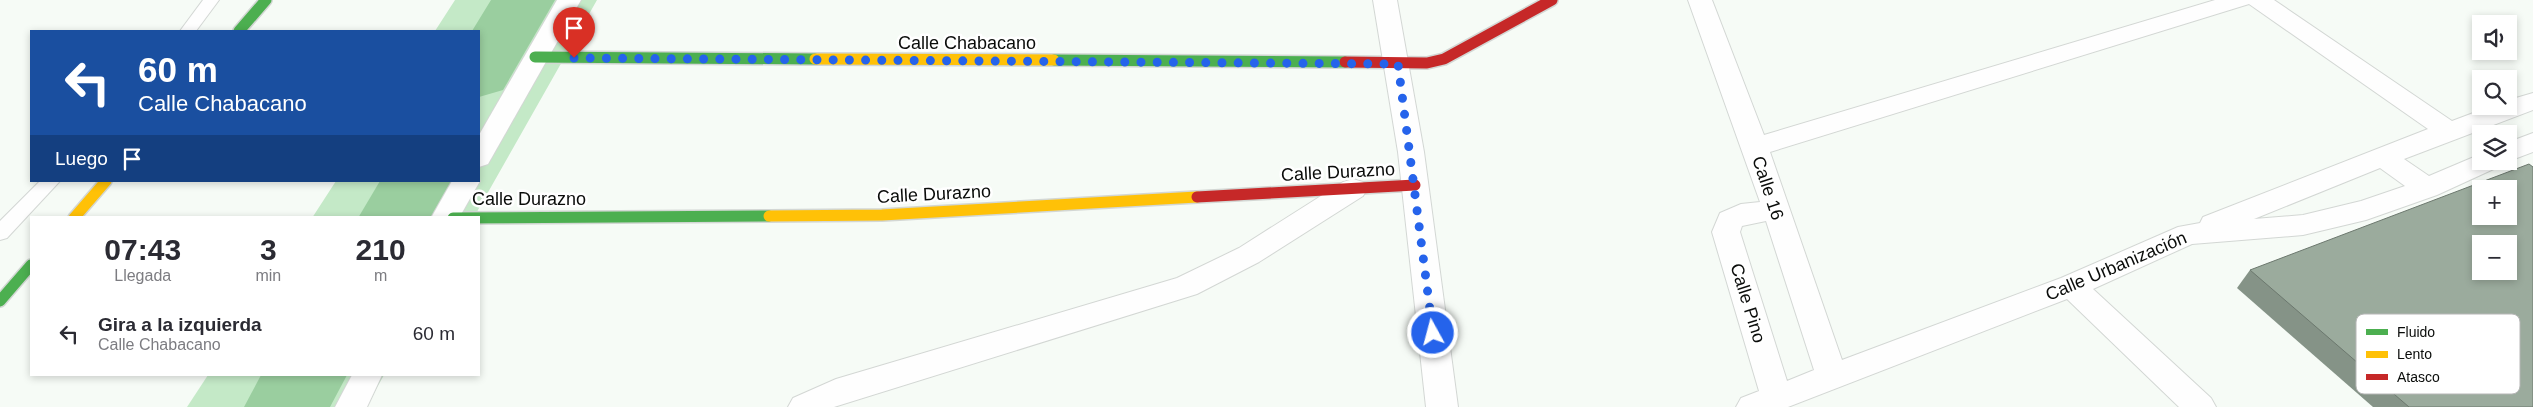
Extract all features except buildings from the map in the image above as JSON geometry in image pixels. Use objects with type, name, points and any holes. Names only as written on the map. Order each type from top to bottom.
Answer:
[{"type":"street","points":[[240,30],[266,0]]},
{"type":"street","points":[[480,156],[569,0]]},
{"type":"street","points":[[1385,0],[1398,64],[1415,185],[1442,407]]},
{"type":"street","name":"Calle Chabacano","points":[[535,57],[1427,63],[1444,59],[1552,0]]},
{"type":"street","name":"Calle 16","points":[[1700,0],[1755,147],[1832,377]]},
{"type":"street","points":[[1755,147],[2240,0]]},
{"type":"street","points":[[2258,0],[2449,131]]},
{"type":"street","points":[[2188,234],[2449,131],[2533,101]]},
{"type":"street","points":[[2517,149],[2533,142]]},
{"type":"street","points":[[2383,157],[2427,188]]},
{"type":"street","name":"Calle Urbanización","points":[[1765,403],[2071,286],[2188,234],[2303,225],[2366,210],[2427,188],[2472,168]]},
{"type":"street","points":[[76,216],[105,182]]},
{"type":"street","points":[[446,216],[465,182]]},
{"type":"street","name":"Calle Durazno","points":[[480,218],[882,215],[1415,185]]},
{"type":"street","points":[[804,407],[836,392],[1187,286],[1249,254],[1353,189]]},
{"type":"street","name":"Calle Pino","points":[[1765,403],[1726,232],[1730,220],[1741,214],[1775,210]]},
{"type":"street","points":[[0,300],[30,266]]},
{"type":"street","points":[[2071,286],[2200,407]]},
{"type":"street","points":[[351,407],[366,376]]},
{"type":"lane","points":[[189,30],[211,0]]},
{"type":"lane","points":[[0,233],[50,182]]},
{"type":"green space","points":[[455,0],[597,0],[475,216],[313,216],[335,182],[480,182],[480,30],[436,30]]},
{"type":"green space","points":[[207,376],[383,376],[366,407],[187,407]]},
{"type":"waterway","points":[[480,73],[523,0]]},
{"type":"waterway","points":[[397,216],[416,182]]},
{"type":"waterway","points":[[287,407],[304,376]]},
{"type":"traffic: fast","points":[[240,30],[266,0]]},
{"type":"traffic: fast","points":[[535,57],[815,59]]},
{"type":"traffic: fast","points":[[1054,60],[1345,62]]},
{"type":"traffic: fast","points":[[480,218],[769,216]]},
{"type":"traffic: fast","points":[[0,301],[30,266]]},
{"type":"traffic: slow","points":[[815,59],[1054,60]]},
{"type":"traffic: slow","points":[[76,216],[105,182]]},
{"type":"traffic: slow","points":[[769,216],[882,215],[1197,197]]},
{"type":"traffic: jam","points":[[1345,62],[1427,63],[1444,59],[1552,0]]},
{"type":"traffic: jam","points":[[1197,197],[1415,185]]},
{"type":"route","points":[[574,58],[1398,64],[1433,333]]}]
